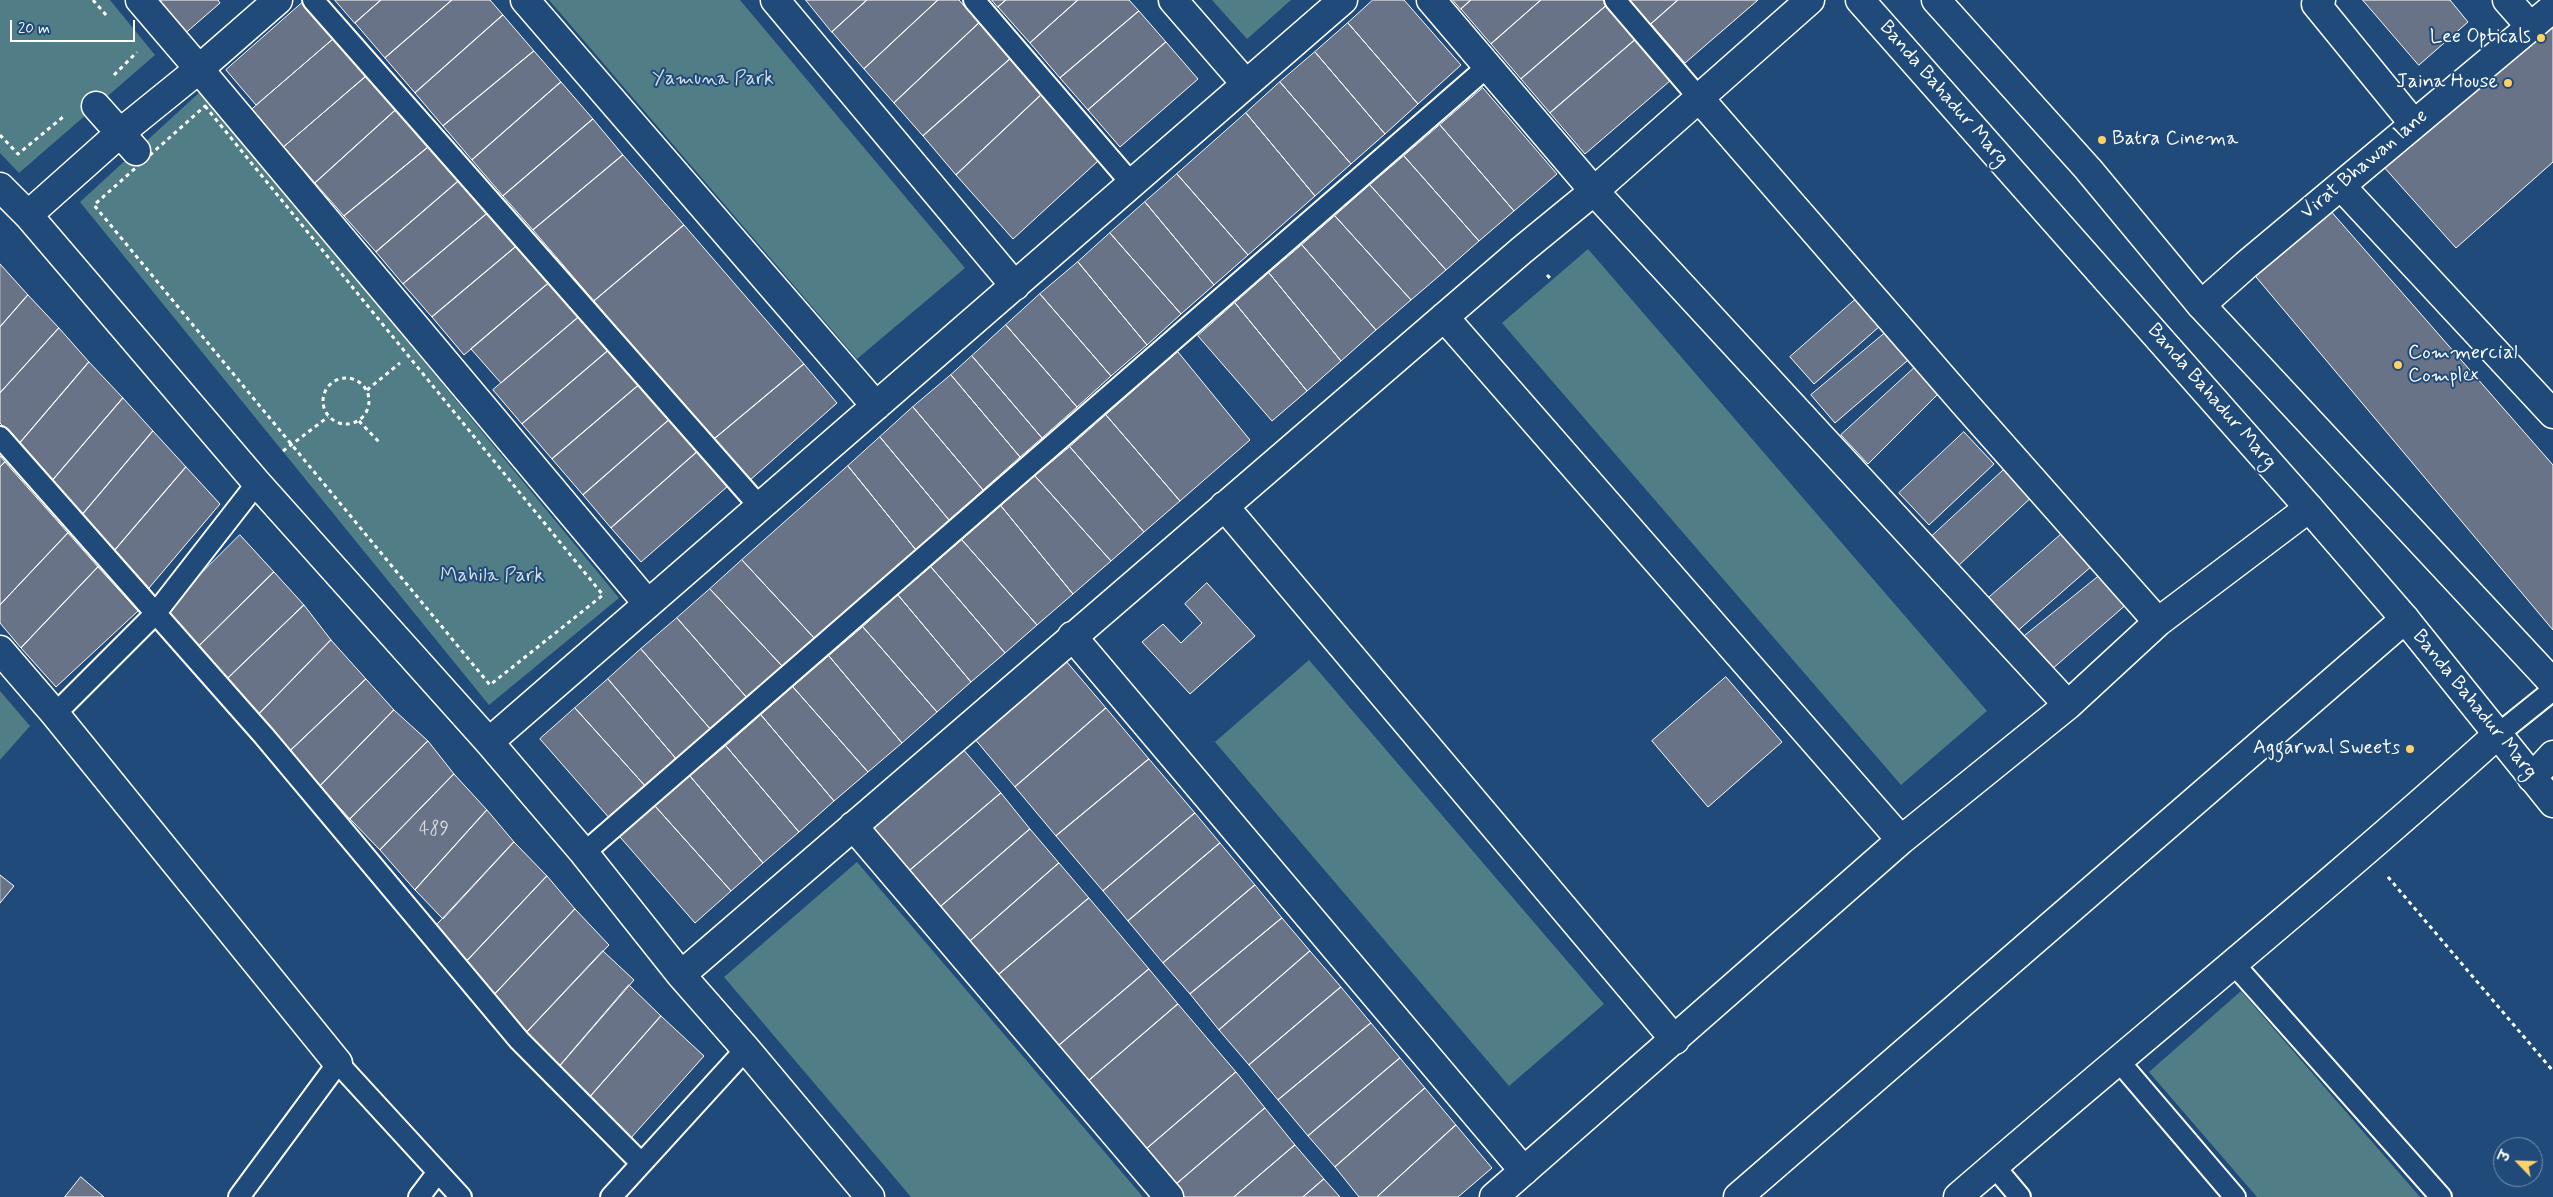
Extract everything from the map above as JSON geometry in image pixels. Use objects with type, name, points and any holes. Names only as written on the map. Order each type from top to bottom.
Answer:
[{"type":"street","points":[[140,0],[648,604]]},
{"type":"street","points":[[28,215],[128,142],[199,68],[278,0]]},
{"type":"street","points":[[525,0],[876,406]]},
{"type":"street","points":[[775,0],[1015,286]]},
{"type":"street","points":[[1173,0],[1246,84]]},
{"type":"street","points":[[488,742],[1343,0]]},
{"type":"street","points":[[1431,0],[1594,191],[2068,705]]},
{"type":"street","points":[[681,975],[1072,636],[1594,191],[1810,0]]},
{"type":"street","name":"Banda Bahadur Marg","points":[[1860,0],[2405,619],[2553,803]]},
{"type":"street","points":[[1936,0],[2088,169],[2201,305],[2553,683]]},
{"type":"street","points":[[2321,0],[2316,4],[2414,124]]},
{"type":"street","points":[[2507,0],[2530,26]]},
{"type":"street","name":"Virat Bhawan lane","points":[[2201,305],[2246,264],[2553,8]]},
{"type":"street","points":[[1699,98],[2158,622]]},
{"type":"street","points":[[96,106],[128,142]]},
{"type":"street","points":[[2341,186],[2553,414]]},
{"type":"street","points":[[0,187],[28,215],[257,483],[488,742],[584,853],[681,975],[746,1049],[870,1197]]},
{"type":"street","points":[[1444,317],[1901,840]]},
{"type":"street","points":[[1224,506],[1675,1040]]},
{"type":"street","points":[[1494,1197],[1901,840],[2068,705],[2158,622],[2309,508]]},
{"type":"street","points":[[1738,1197],[2405,619]]},
{"type":"street","points":[[1072,636],[1524,1172]]},
{"type":"street","points":[[0,650],[55,714],[338,1063]]},
{"type":"street","points":[[1958,1197],[2117,1059],[2366,850],[2497,735]]},
{"type":"street","points":[[2532,778],[2553,755]]},
{"type":"street","points":[[853,826],[1169,1197]]},
{"type":"lane","points":[[313,0],[760,507]]},
{"type":"lane","points":[[974,0],[1132,184]]},
{"type":"lane","points":[[1616,0],[1699,98]]},
{"type":"lane","points":[[584,853],[1487,67]]},
{"type":"lane","points":[[0,437],[264,736],[519,1040],[641,1163]]},
{"type":"lane","points":[[55,714],[155,614],[257,483]]},
{"type":"lane","points":[[2497,735],[2553,690]]},
{"type":"lane","points":[[2233,963],[2440,1197]]},
{"type":"lane","points":[[611,1197],[746,1049]]},
{"type":"lane","points":[[2117,1059],[2235,1197]]},
{"type":"lane","points":[[239,1197],[338,1063],[461,1197]]},
{"type":"lane","points":[[1994,1166],[2020,1197]]},
{"type":"lane","points":[[419,1197],[438,1172]]},
{"type":"path","points":[[93,0],[110,20]]},
{"type":"path","points":[[110,78],[138,54],[132,47]]},
{"type":"path","points":[[205,106],[603,594],[490,685],[291,445],[94,205],[205,106]]},
{"type":"path","points":[[0,135],[18,154],[67,114]]},
{"type":"path","points":[[367,390],[414,352]]},
{"type":"path","points":[[352,378],[367,390],[370,401],[367,412],[359,421],[348,424],[336,422],[328,417],[324,408],[323,398],[326,389],[333,381],[352,378]]},
{"type":"path","points":[[283,451],[328,417]]},
{"type":"path","points":[[359,421],[380,443]]},
{"type":"path","points":[[2366,850],[2553,1071]]},
{"type":"green space","points":[[0,0],[110,0],[155,55],[19,173],[0,153]]},
{"type":"green space","name":"Yamuna Park","points":[[549,0],[740,0],[965,268],[857,359]]},
{"type":"green space","points":[[1212,0],[1291,0],[1247,39]]},
{"type":"green space","name":"Mahila Park","points":[[201,91],[619,598],[489,705],[80,202]]},
{"type":"green space","points":[[1588,249],[1987,711],[1901,785],[1502,323]]},
{"type":"green space","points":[[1309,660],[1604,1004],[1509,1086],[1215,742]]},
{"type":"green space","points":[[0,691],[30,726],[0,760]]},
{"type":"green space","points":[[857,862],[1143,1197],[911,1197],[724,977]]},
{"type":"green space","points":[[2241,991],[2420,1197],[2257,1197],[2149,1072]]},
{"type":"building","points":[[152,0],[218,0],[220,3],[181,37]]},
{"type":"building","points":[[335,0],[381,0],[355,23]]},
{"type":"building","points":[[381,0],[452,0],[385,58],[355,23]]},
{"type":"building","points":[[452,0],[490,0],[503,15],[415,93],[385,58]]},
{"type":"building","points":[[806,0],[867,0],[832,32]]},
{"type":"building","points":[[867,0],[938,0],[864,69],[832,32]]},
{"type":"building","points":[[938,0],[959,0],[979,23],[894,103],[864,69]]},
{"type":"building","points":[[992,0],[1006,0],[998,7]]},
{"type":"building","points":[[1006,0],[1078,0],[1030,43],[998,7]]},
{"type":"building","points":[[1078,0],[1129,0],[1139,11],[1060,78],[1030,43]]},
{"type":"building","points":[[1373,0],[1404,0],[1461,65],[1418,104],[1348,23]]},
{"type":"building","points":[[1453,0],[1471,0],[1461,9]]},
{"type":"building","points":[[1471,0],[1541,0],[1491,44],[1461,9]]},
{"type":"building","points":[[1541,0],[1603,0],[1607,5],[1521,79],[1491,44]]},
{"type":"building","points":[[1630,0],[1678,0],[1651,24]]},
{"type":"building","points":[[1678,0],[1758,0],[1685,63],[1651,24]]},
{"type":"building","points":[[2363,0],[2450,0],[2468,22],[2419,65]]},
{"type":"building","points":[[302,3],[333,39],[256,105],[226,70]]},
{"type":"building","points":[[1607,5],[1636,39],[1550,113],[1521,79]]},
{"type":"building","name":"Jaina House","points":[[2553,9],[2553,162],[2456,248],[2375,157]]},
{"type":"building","points":[[1139,11],[1166,42],[1088,110],[1060,78]]},
{"type":"building","points":[[503,15],[534,51],[443,126],[415,93]]},
{"type":"building","points":[[979,23],[1010,59],[923,136],[894,103]]},
{"type":"building","points":[[1348,23],[1418,104],[1385,134],[1315,52]]},
{"type":"building","points":[[338,35],[371,72],[281,149],[249,112]]},
{"type":"building","points":[[1636,39],[1671,80],[1585,154],[1550,113]]},
{"type":"building","points":[[1166,42],[1198,79],[1120,147],[1088,110]]},
{"type":"building","points":[[534,51],[561,82],[472,160],[443,126]]},
{"type":"building","points":[[1315,52],[1385,134],[1351,164],[1280,82]]},
{"type":"building","points":[[1010,59],[1041,95],[956,175],[923,136]]},
{"type":"building","points":[[371,72],[400,106],[315,183],[284,147]]},
{"type":"building","points":[[561,82],[593,119],[503,196],[472,160]]},
{"type":"building","points":[[1280,82],[1351,164],[1315,196],[1246,113]]},
{"type":"building","points":[[1483,88],[1557,174],[1514,211],[1440,125]]},
{"type":"building","points":[[1041,95],[1098,161],[1013,239],[956,175]]},
{"type":"building","points":[[400,106],[432,144],[344,216],[315,183]]},
{"type":"building","points":[[1246,113],[1315,196],[1248,255],[1177,174]]},
{"type":"building","points":[[593,119],[623,155],[533,230],[503,196]]},
{"type":"building","points":[[1440,125],[1514,211],[1479,241],[1404,156]]},
{"type":"building","points":[[432,144],[462,178],[376,252],[344,216]]},
{"type":"building","points":[[623,155],[684,225],[594,301],[533,230]]},
{"type":"building","points":[[1404,156],[1479,241],[1446,270],[1370,185]]},
{"type":"building","points":[[1177,174],[1248,255],[1214,285],[1145,202]]},
{"type":"building","points":[[462,178],[490,211],[403,284],[376,252]]},
{"type":"building","points":[[1370,185],[1446,270],[1411,300],[1335,216]]},
{"type":"building","name":"Commercial Complex","points":[[2322,201],[2553,465],[2553,630],[2246,265]]},
{"type":"building","points":[[1145,202],[1214,285],[1181,314],[1110,233]]},
{"type":"building","points":[[490,211],[519,244],[432,317],[403,284]]},
{"type":"building","points":[[1335,216],[1411,300],[1376,330],[1302,245]]},
{"type":"building","points":[[684,225],[804,364],[713,440],[594,301]]},
{"type":"building","points":[[1110,233],[1181,314],[1147,345],[1078,262]]},
{"type":"building","points":[[519,244],[551,281],[464,355],[432,317]]},
{"type":"building","points":[[1302,245],[1376,330],[1341,361],[1269,273]]},
{"type":"building","points":[[1078,262],[1147,345],[1111,376],[1040,294]]},
{"type":"building","points":[[0,264],[28,295],[0,327]]},
{"type":"building","points":[[1269,273],[1341,361],[1307,391],[1235,303]]},
{"type":"building","points":[[551,281],[581,315],[501,383],[471,349]]},
{"type":"building","points":[[1864,292],[1888,319],[1814,384],[1790,357]]},
{"type":"building","points":[[1040,294],[1111,376],[1077,407],[1006,325]]},
{"type":"building","points":[[28,295],[59,328],[0,393],[0,327]]},
{"type":"building","points":[[1235,303],[1307,391],[1272,421],[1198,336]]},
{"type":"building","points":[[581,315],[610,349],[522,424],[493,390]]},
{"type":"building","points":[[1006,325],[1077,407],[1042,438],[972,356]]},
{"type":"building","points":[[59,328],[89,362],[19,444],[0,423],[0,393]]},
{"type":"building","points":[[1891,328],[1914,355],[1835,423],[1811,395]]},
{"type":"building","points":[[610,349],[640,384],[552,459],[522,424]]},
{"type":"building","points":[[1178,352],[1250,440],[1180,501],[1106,415]]},
{"type":"building","points":[[972,356],[1042,438],[1020,457],[951,375]]},
{"type":"building","points":[[1923,360],[1945,387],[1868,464],[1841,435]]},
{"type":"building","points":[[89,362],[123,398],[52,481],[19,444]]},
{"type":"building","points":[[804,364],[837,403],[749,481],[713,440]]},
{"type":"building","points":[[951,375],[1020,457],[983,490],[913,407]]},
{"type":"building","points":[[640,384],[670,419],[583,495],[552,459]]},
{"type":"building","points":[[123,398],[153,431],[82,515],[52,481]]},
{"type":"building","points":[[913,407],[983,490],[949,520],[880,437]]},
{"type":"building","points":[[1106,415],[1180,501],[1144,532],[1070,447]]},
{"type":"building","points":[[670,419],[698,451],[611,528],[583,495]]},
{"type":"building","points":[[153,431],[186,467],[115,550],[82,515]]},
{"type":"building","points":[[1964,432],[1994,464],[1929,525],[1899,493]]},
{"type":"building","points":[[880,437],[949,520],[916,550],[848,466]]},
{"type":"building","points":[[1070,447],[1144,532],[1111,561],[1035,476]]},
{"type":"building","points":[[698,451],[728,486],[641,562],[611,528]]},
{"type":"building","points":[[0,456],[5,462],[0,467]]},
{"type":"building","points":[[5,462],[68,533],[0,605],[0,467]]},
{"type":"building","points":[[2009,465],[2036,493],[1957,567],[1930,538]]},
{"type":"building","points":[[848,466],[916,550],[815,639],[742,560]]},
{"type":"building","points":[[186,467],[220,504],[149,588],[115,550]]},
{"type":"building","points":[[1035,476],[1111,561],[1073,594],[1001,506]]},
{"type":"building","points":[[1001,506],[1073,594],[1037,625],[962,540]]},
{"type":"building","points":[[2065,531],[2093,565],[2014,634],[1985,601]]},
{"type":"building","points":[[68,533],[98,567],[21,648],[0,623],[0,605]]},
{"type":"building","points":[[240,535],[274,572],[197,648],[164,611]]},
{"type":"building","points":[[962,540],[1037,625],[1005,653],[931,567]]},
{"type":"building","points":[[742,560],[815,639],[783,667],[710,589]]},
{"type":"building","points":[[98,567],[138,611],[56,687],[21,648]]},
{"type":"building","points":[[931,567],[1005,653],[971,682],[898,595]]},
{"type":"building","points":[[274,572],[304,605],[226,680],[197,648]]},
{"type":"building","points":[[2104,572],[2128,603],[2051,670],[2022,638]]},
{"type":"building","points":[[1207,583],[1255,636],[1190,694],[1142,642],[1163,624],[1181,643],[1202,623],[1185,604]]},
{"type":"building","points":[[710,589],[783,667],[748,699],[677,618]]},
{"type":"building","points":[[898,595],[971,682],[937,712],[863,627]]},
{"type":"building","points":[[304,605],[331,640],[258,715],[226,680]]},
{"type":"building","points":[[677,618],[748,699],[712,731],[641,649]]},
{"type":"building","points":[[863,627],[937,712],[902,743],[829,656]]},
{"type":"building","points":[[331,640],[366,679],[290,751],[258,715]]},
{"type":"building","points":[[641,649],[712,731],[678,761],[608,679]]},
{"type":"building","points":[[829,656],[902,743],[868,772],[793,687]]},
{"type":"building","points":[[1066,661],[1106,708],[1015,787],[974,738]]},
{"type":"building","points":[[1726,677],[1782,742],[1708,807],[1652,741]]},
{"type":"building","points":[[366,679],[394,710],[320,786],[290,751]]},
{"type":"building","points":[[608,679],[678,761],[647,788],[575,708]]},
{"type":"building","points":[[793,687],[868,772],[834,801],[761,715]]},
{"type":"building","points":[[575,708],[647,788],[611,820],[540,739]]},
{"type":"building","points":[[1106,708],[1149,759],[1056,836],[1015,787]]},
{"type":"building","points":[[394,710],[428,741],[350,819],[320,786]]},
{"type":"building","points":[[761,715],[834,801],[799,832],[726,746]]},
{"type":"building","points":[[428,741],[454,774],[380,850],[350,819]]},
{"type":"building","points":[[726,746],[799,832],[763,863],[690,776]]},
{"type":"building","points":[[962,748],[1001,793],[909,871],[870,825]]},
{"type":"building","points":[[1149,759],[1195,813],[1103,891],[1056,836]]},
{"type":"building","points":[[454,774],[487,810],[415,890],[380,850]]},
{"type":"building","points":[[690,776],[763,863],[731,891],[655,806]]},
{"type":"building","points":[[1001,793],[1030,829],[939,908],[909,871]]},
{"type":"building","points":[[655,806],[731,891],[695,923],[620,837]]},
{"type":"building","points":[[487,810],[514,842],[443,919],[415,890]]},
{"type":"building","points":[[1195,813],[1220,843],[1128,921],[1103,891]]},
{"type":"building","points":[[1030,829],[1059,863],[969,942],[939,908]]},
{"type":"building","points":[[514,842],[547,876],[465,963],[434,928]]},
{"type":"building","points":[[1220,843],[1255,885],[1163,963],[1128,921]]},
{"type":"building","points":[[1059,863],[1089,898],[997,976],[969,942]]},
{"type":"building","points":[[0,875],[14,886],[0,903]]},
{"type":"building","points":[[547,876],[575,909],[493,996],[465,963]]},
{"type":"building","points":[[1255,885],[1282,918],[1190,994],[1163,963]]},
{"type":"building","points":[[1089,898],[1149,969],[1057,1047],[997,976]]},
{"type":"building","points":[[575,909],[609,945],[526,1033],[493,996]]},
{"type":"building","points":[[1282,918],[1310,951],[1219,1030],[1190,994]]},
{"type":"building","points":[[603,951],[634,980],[558,1068],[526,1033]]},
{"type":"building","points":[[1310,951],[1341,987],[1249,1065],[1219,1030]]},
{"type":"building","points":[[1149,969],[1178,1004],[1086,1083],[1057,1047]]},
{"type":"building","points":[[629,985],[661,1016],[589,1098],[558,1068]]},
{"type":"building","points":[[1341,987],[1371,1023],[1278,1100],[1249,1065]]},
{"type":"building","points":[[1178,1004],[1236,1072],[1144,1151],[1086,1083]]},
{"type":"building","points":[[661,1016],[704,1056],[630,1139],[589,1098]]},
{"type":"building","points":[[1371,1023],[1400,1058],[1308,1136],[1278,1100]]},
{"type":"building","points":[[1400,1058],[1425,1088],[1335,1167],[1308,1136]]},
{"type":"building","points":[[1236,1072],[1265,1108],[1174,1186],[1144,1151]]},
{"type":"building","points":[[1425,1088],[1456,1125],[1377,1197],[1359,1197],[1335,1167]]},
{"type":"building","points":[[1265,1108],[1295,1145],[1234,1197],[1183,1197],[1174,1186]]},
{"type":"building","points":[[1456,1125],[1492,1168],[1458,1197],[1377,1197]]},
{"type":"building","points":[[1295,1145],[1324,1179],[1303,1197],[1234,1197]]},
{"type":"building","points":[[81,1177],[104,1197],[65,1197]]},
{"type":"building","points":[[1324,1179],[1340,1197],[1303,1197]]},
{"type":"place","name":"Lee Opticals","points":[[2541,38]]},
{"type":"place","name":"Jaina House","points":[[2508,83]]},
{"type":"place","name":"Batra Cinema","points":[[2102,140]]},
{"type":"place","name":"Commercial Complex","points":[[2398,365]]},
{"type":"place","name":"Aggarwal Sweets","points":[[2410,749]]}]
